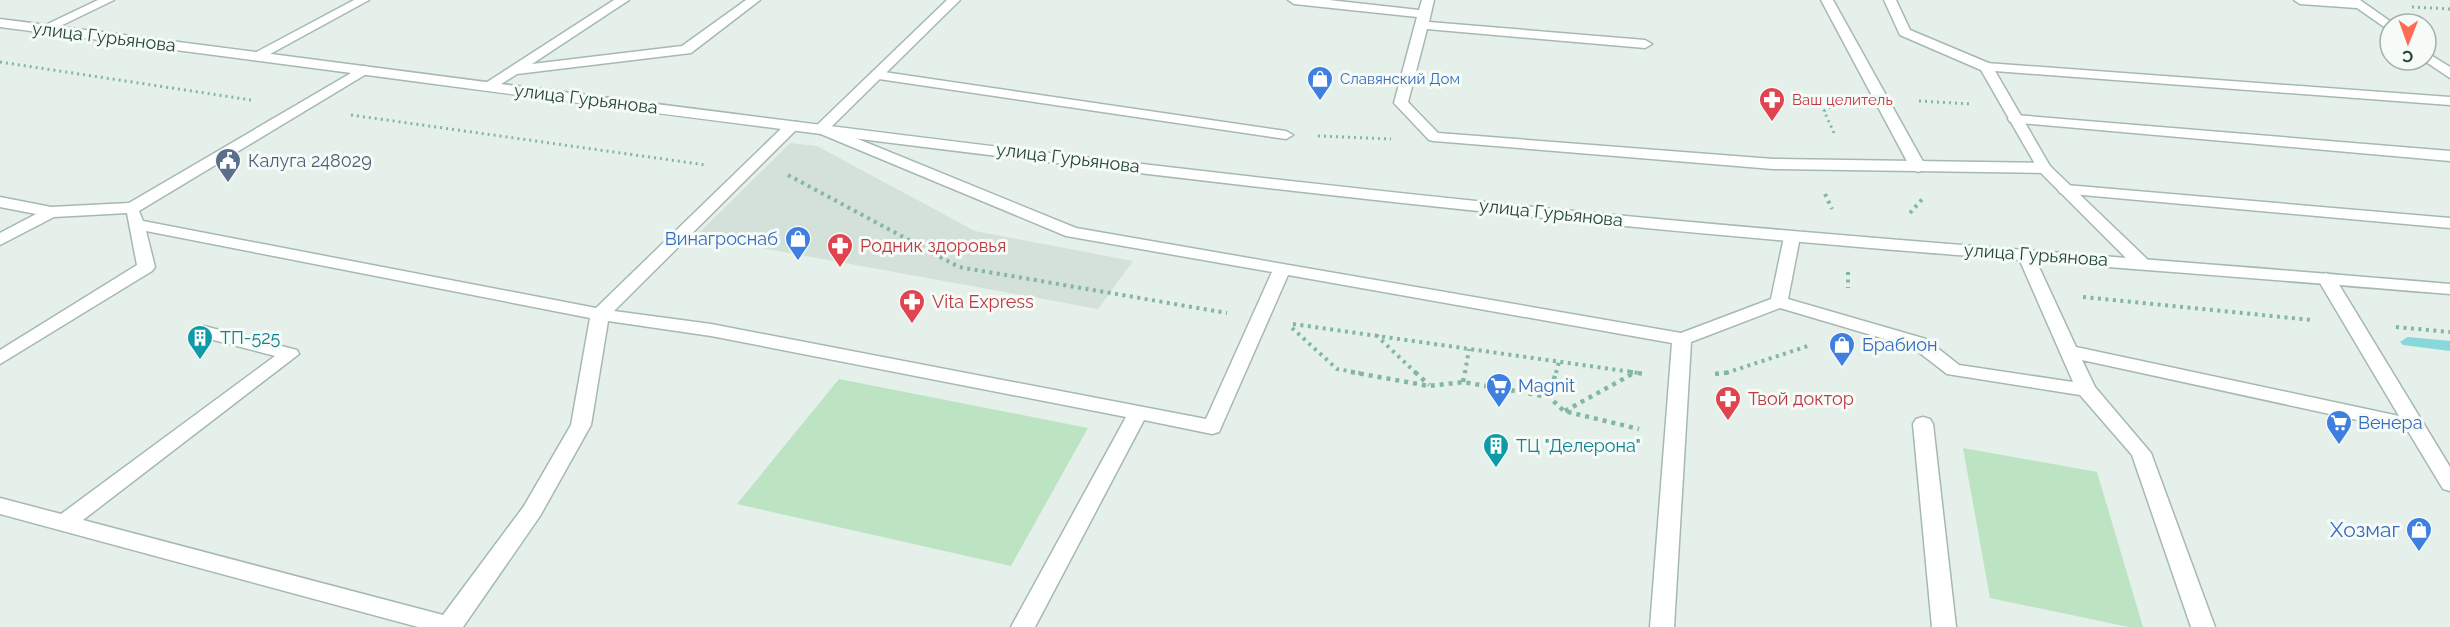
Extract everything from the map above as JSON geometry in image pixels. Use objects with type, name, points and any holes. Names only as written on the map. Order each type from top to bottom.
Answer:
[{"type":"street","points":[[43,29],[108,0]]},
{"type":"street","points":[[256,56],[363,0]]},
{"type":"street","points":[[488,86],[623,0]]},
{"type":"street","points":[[513,70],[686,50],[754,0]]},
{"type":"street","points":[[954,0],[821,129],[1072,232],[1682,339],[1779,302],[1919,343],[1954,370],[2086,390]]},
{"type":"street","points":[[1294,0],[1424,13],[1645,44]]},
{"type":"street","points":[[1827,0],[1918,167]]},
{"type":"street","points":[[1890,0],[1905,32],[1986,67],[2450,101]]},
{"type":"street","points":[[2300,0],[2360,4],[2378,18]]},
{"type":"street","points":[[1424,13],[1401,104],[1434,137],[1773,164],[2044,168]]},
{"type":"street","name":"улица Гурьянова","points":[[0,23],[821,129],[1453,204],[1792,237],[2140,262],[2450,289]]},
{"type":"street","name":"улица Гурьянова","points":[[1986,67],[2044,168],[2140,262]]},
{"type":"street","points":[[134,216],[363,70]]},
{"type":"street","points":[[877,75],[1286,135]]},
{"type":"street","points":[[2012,113],[2450,156]]},
{"type":"street","points":[[0,506],[449,627],[532,511],[581,425],[600,314],[793,125]]},
{"type":"street","points":[[2066,190],[2450,223]]},
{"type":"street","points":[[0,202],[51,212],[134,216],[600,314],[711,330],[1212,427],[1282,268]]},
{"type":"street","points":[[0,240],[51,212]]},
{"type":"street","points":[[0,358],[146,267],[134,216]]},
{"type":"street","points":[[1779,302],[1792,237]]},
{"type":"street","points":[[2025,254],[2086,390],[2141,453],[2203,627]]},
{"type":"street","points":[[2326,278],[2450,484]]},
{"type":"street","points":[[64,523],[290,354],[204,332]]},
{"type":"street","points":[[1662,627],[1682,339]]},
{"type":"street","points":[[2069,351],[2415,426]]},
{"type":"street","points":[[1023,627],[1138,412]]},
{"type":"street","points":[[1923,424],[1944,627]]},
{"type":"path","points":[[0,62],[301,108],[794,176],[959,267],[1259,319]]},
{"type":"path","points":[[1880,98],[2012,113]]},
{"type":"path","points":[[1286,135],[1373,139],[1434,137]]},
{"type":"path","points":[[1900,213],[1911,213],[1924,196],[1918,167]]},
{"type":"path","points":[[2043,294],[2450,332]]},
{"type":"path","points":[[1675,437],[1564,411],[1549,397],[1463,382],[1430,386],[1337,369],[1287,323],[1679,378]]},
{"type":"path","points":[[1376,335],[1430,386]]},
{"type":"path","points":[[1463,382],[1469,349]]},
{"type":"path","points":[[1549,397],[1559,362]]},
{"type":"path","points":[[1564,411],[1635,372]]},
{"type":"shaded area","points":[[790,143],[817,146],[975,231],[1133,261],[1098,309],[696,236]]},
{"type":"green space","points":[[839,379],[1088,428],[1011,566],[737,504]]},
{"type":"green space","points":[[1963,448],[2097,472],[2143,627],[2129,627],[1990,598]]},
{"type":"waterway","points":[[2408,342],[2450,346]]},
{"type":"place","name":"Славянский Дом","points":[[1320,102]]},
{"type":"place","name":"Ваш целитель","points":[[1772,123]]},
{"type":"place","name":"Калуга 248029","points":[[228,184]]},
{"type":"place","name":"Винагроснаб","points":[[798,262]]},
{"type":"place","name":"Родник здоровья","points":[[840,269]]},
{"type":"place","name":"Vita Express","points":[[912,325]]},
{"type":"place","name":"ТП-525","points":[[200,361]]},
{"type":"place","name":"Брабион","points":[[1842,368]]},
{"type":"place","name":"Magnit","points":[[1499,409]]},
{"type":"place","name":"Твой доктор","points":[[1728,422]]},
{"type":"place","name":"Венера","points":[[2339,446]]},
{"type":"place","name":"ТЦ \"Делерона\"","points":[[1496,469]]},
{"type":"place","name":"Хозмаг","points":[[2419,553]]}]
